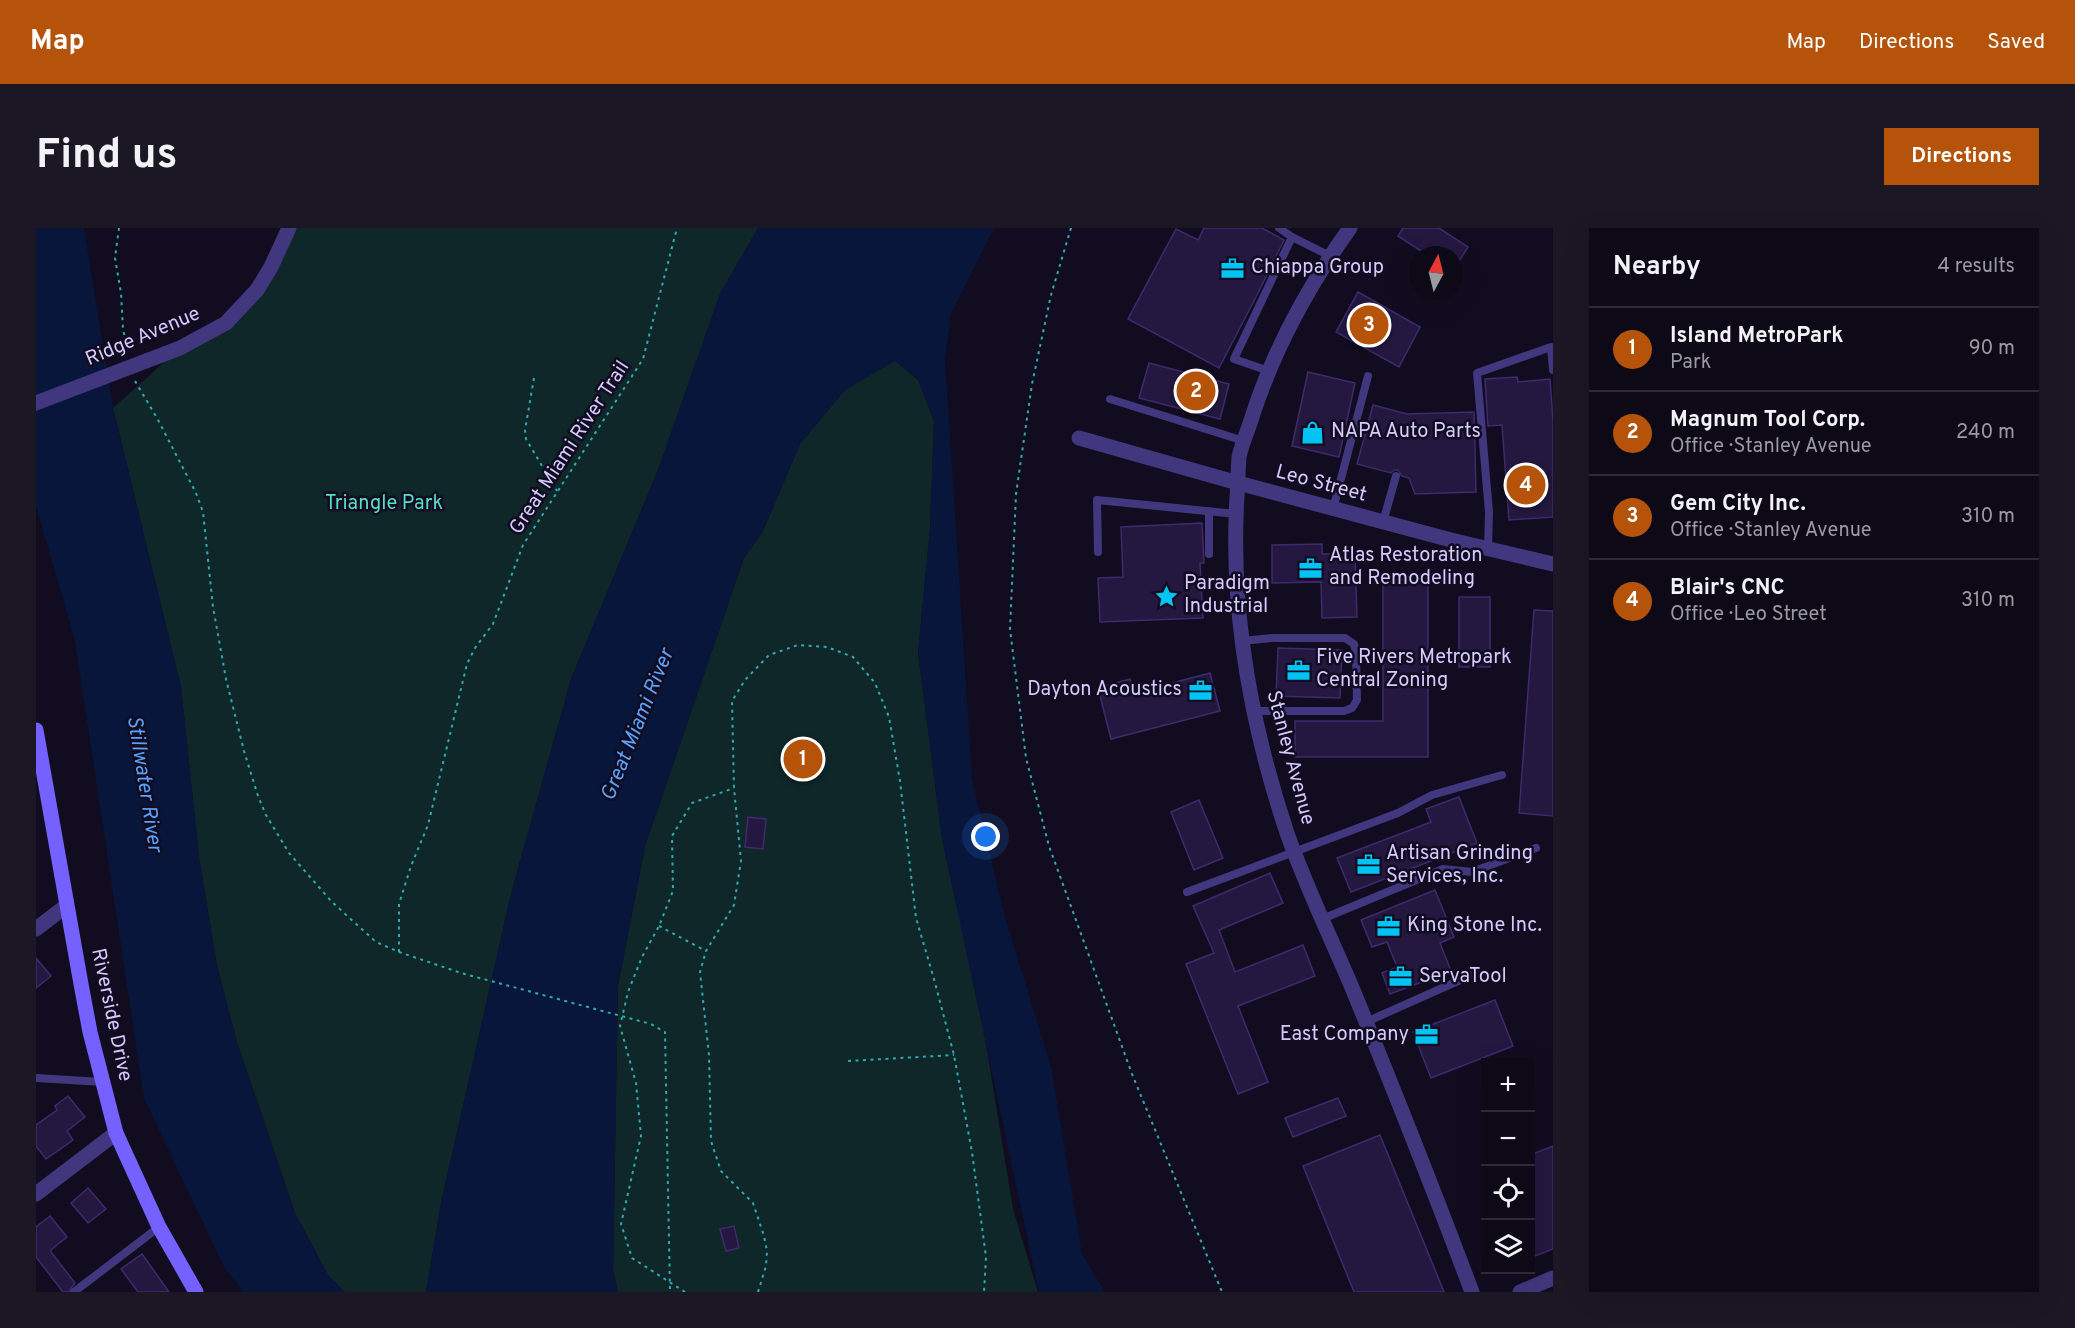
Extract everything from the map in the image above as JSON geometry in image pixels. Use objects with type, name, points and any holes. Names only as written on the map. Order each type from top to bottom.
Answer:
[{"type":"main road","name":"Riverside Drive","points":[[36,730],[41,788],[90,1032],[116,1133],[159,1227],[196,1292]]},
{"type":"street","name":"Ridge Avenue","points":[[36,403],[180,348],[226,323],[257,290],[271,267],[289,228]]},
{"type":"street","name":"Stanley Avenue","points":[[1350,228],[1330,256],[1290,325],[1269,371],[1240,455],[1236,514],[1236,569],[1242,641],[1254,711],[1270,780],[1295,852],[1366,1022],[1472,1292]]},
{"type":"street","name":"Leo Street","points":[[1079,438],[1383,522],[1553,564]]},
{"type":"street","points":[[36,929],[66,906]]},
{"type":"street","points":[[36,1194],[116,1133]]},
{"type":"street","points":[[1520,1292],[1553,1278]]},
{"type":"lane","points":[[1279,228],[1330,256]]},
{"type":"lane","points":[[1269,371],[1234,359],[1292,237]]},
{"type":"lane","points":[[1488,549],[1489,512],[1477,373],[1551,347],[1553,370]]},
{"type":"lane","points":[[1333,508],[1368,376]]},
{"type":"lane","points":[[1110,399],[1244,441]]},
{"type":"lane","points":[[1383,522],[1396,476]]},
{"type":"lane","points":[[1098,552],[1097,500],[1236,514]]},
{"type":"lane","points":[[1209,511],[1209,554]]},
{"type":"lane","points":[[1242,641],[1273,638],[1345,638],[1354,644],[1356,653],[1357,700],[1353,708],[1344,711],[1254,711]]},
{"type":"lane","points":[[1187,892],[1398,813],[1432,795],[1502,775]]},
{"type":"lane","points":[[1322,919],[1443,869],[1472,872],[1536,848]]},
{"type":"lane","points":[[1366,1022],[1476,973]]},
{"type":"lane","points":[[36,1078],[103,1082]]},
{"type":"lane","points":[[74,1292],[159,1227]]},
{"type":"path","points":[[119,228],[115,258],[121,293],[123,329],[129,358]]},
{"type":"path","name":"Great Miami River Trail","points":[[399,952],[399,904],[411,866],[428,825],[467,664],[475,648],[494,624],[523,545],[643,359],[677,228]]},
{"type":"path","points":[[1071,228],[1051,295],[1032,384],[1016,494],[1010,629],[1026,758],[1048,846],[1056,868],[1132,1074],[1222,1292]]},
{"type":"path","points":[[133,377],[196,492],[203,512],[213,607],[225,679],[244,751],[266,815],[289,853],[332,902],[376,942],[462,973],[651,1024],[665,1032],[670,1292]]},
{"type":"path","points":[[534,378],[525,430],[526,439],[558,491]]},
{"type":"path","points":[[758,1292],[767,1259],[764,1236],[753,1203],[721,1171],[711,1141],[709,1055],[700,972],[706,951],[734,905],[741,861],[734,788],[732,701],[745,680],[769,655],[798,645],[828,647],[853,657],[875,683],[889,717],[900,781],[916,918],[954,1055],[972,1152],[986,1257],[984,1292]]},
{"type":"path","points":[[685,1292],[633,1257],[621,1224],[641,1136],[636,1083],[620,1026],[628,992],[673,891],[672,836],[692,803],[734,788]]},
{"type":"path","points":[[659,926],[706,951]]},
{"type":"path","points":[[848,1061],[954,1055]]},
{"type":"green space","name":"Triangle Park","points":[[289,228],[758,228],[720,294],[658,470],[571,679],[511,894],[441,1203],[426,1292],[345,1292],[328,1275],[295,1213],[237,1042],[217,966],[199,857],[181,687],[113,408],[180,348],[240,310]]},
{"type":"green space","points":[[895,360],[918,380],[934,421],[930,529],[918,652],[942,839],[982,1020],[1013,1209],[1038,1292],[618,1292],[613,1270],[618,986],[645,846],[744,558],[762,533],[800,444],[845,390]]},
{"type":"water","name":"Stillwater River","points":[[36,228],[84,228],[113,408],[181,687],[199,857],[217,966],[237,1042],[295,1213],[328,1275],[345,1292],[244,1292],[224,1267],[144,1098],[75,641],[36,506]]},
{"type":"water","name":"Great Miami River","points":[[758,228],[994,228],[951,314],[945,359],[972,779],[1004,914],[1051,1067],[1082,1254],[1105,1292],[1039,1292],[942,839],[918,652],[930,529],[934,421],[918,380],[895,361],[845,390],[800,444],[762,533],[744,558],[645,846],[618,986],[613,1270],[618,1292],[426,1292],[441,1203],[511,894],[571,679],[658,470],[720,294]]},
{"type":"building","points":[[1204,228],[1262,228],[1284,240],[1219,368],[1128,319],[1176,229],[1198,240]]},
{"type":"building","points":[[1403,228],[1439,228],[1468,247],[1463,255],[1463,246],[1413,246],[1398,236]]},
{"type":"building","points":[[1358,292],[1420,327],[1399,367],[1336,332]]},
{"type":"building","points":[[1149,363],[1229,384],[1220,419],[1139,398]]},
{"type":"building","points":[[1308,372],[1355,383],[1339,457],[1292,446]]},
{"type":"building","points":[[1517,377],[1518,382],[1550,379],[1553,421],[1553,517],[1509,520],[1502,425],[1488,426],[1485,379]]},
{"type":"building","points":[[1373,405],[1407,414],[1474,412],[1476,492],[1415,494],[1409,478],[1402,476],[1398,470],[1391,473],[1357,464]]},
{"type":"building","points":[[1202,523],[1204,563],[1200,563],[1203,618],[1100,622],[1098,578],[1123,577],[1121,527]]},
{"type":"building","points":[[1322,544],[1322,554],[1355,553],[1357,617],[1322,618],[1321,582],[1272,583],[1272,545]]},
{"type":"building","points":[[1383,580],[1428,580],[1428,757],[1295,757],[1295,721],[1383,721]]},
{"type":"building","points":[[1459,597],[1490,597],[1490,667],[1459,667]]},
{"type":"building","points":[[1534,610],[1553,611],[1553,816],[1519,813]]},
{"type":"building","points":[[1278,648],[1342,650],[1340,698],[1276,696]]},
{"type":"building","points":[[1210,673],[1220,711],[1111,739],[1098,688],[1130,679],[1134,693]]},
{"type":"building","points":[[1459,797],[1477,843],[1351,892],[1337,858],[1431,822],[1426,809]]},
{"type":"building","points":[[1199,800],[1223,858],[1194,870],[1171,812]]},
{"type":"building","points":[[748,817],[766,819],[763,849],[745,847]]},
{"type":"building","points":[[1270,873],[1283,903],[1219,930],[1235,972],[1303,945],[1315,976],[1238,1006],[1268,1082],[1238,1094],[1186,964],[1214,953],[1193,906]]},
{"type":"building","points":[[1435,890],[1454,937],[1440,943],[1451,971],[1390,994],[1382,973],[1397,967],[1387,942],[1372,947],[1361,920]]},
{"type":"building","points":[[36,958],[51,976],[36,988]]},
{"type":"building","points":[[1495,1000],[1513,1046],[1431,1078],[1413,1032]]},
{"type":"building","points":[[68,1096],[85,1117],[67,1131],[73,1140],[46,1159],[36,1146],[36,1125],[57,1110],[55,1106]]},
{"type":"building","points":[[1338,1098],[1346,1116],[1293,1137],[1285,1118]]},
{"type":"building","points":[[1380,1135],[1444,1292],[1354,1292],[1303,1166]]},
{"type":"building","points":[[1553,1146],[1553,1249],[1535,1256],[1535,1166],[1535,1153]]},
{"type":"building","points":[[88,1188],[106,1209],[88,1223],[71,1203]]},
{"type":"building","points":[[50,1216],[67,1237],[51,1252],[75,1283],[68,1292],[63,1292],[36,1257],[36,1227]]},
{"type":"building","points":[[734,1226],[739,1248],[726,1251],[720,1229]]},
{"type":"building","points":[[142,1254],[169,1292],[138,1292],[121,1269]]},
{"type":"place","name":"Chiappa Group","points":[[1233,268]]},
{"type":"place","name":"Gem City Inc.","points":[[1369,325]]},
{"type":"place","name":"Magnum Tool Corp.","points":[[1196,391]]},
{"type":"place","name":"NAPA Auto Parts","points":[[1313,432]]},
{"type":"place","name":"Blair's CNC","points":[[1526,485]]},
{"type":"place","name":"Atlas Restoration and Remodeling","points":[[1311,568]]},
{"type":"place","name":"Paradigm Industrial","points":[[1166,596]]},
{"type":"place","name":"Five Rivers Metropark Central Zoning","points":[[1298,670]]},
{"type":"place","name":"Dayton Acoustics","points":[[1200,690]]},
{"type":"place","name":"Island MetroPark","points":[[803,759]]},
{"type":"place","name":"Artisan Grinding Services, Inc.","points":[[1368,865]]},
{"type":"place","name":"King Stone Inc.","points":[[1389,926]]},
{"type":"place","name":"ServaTool","points":[[1401,977]]},
{"type":"place","name":"East Company","points":[[1427,1035]]}]
